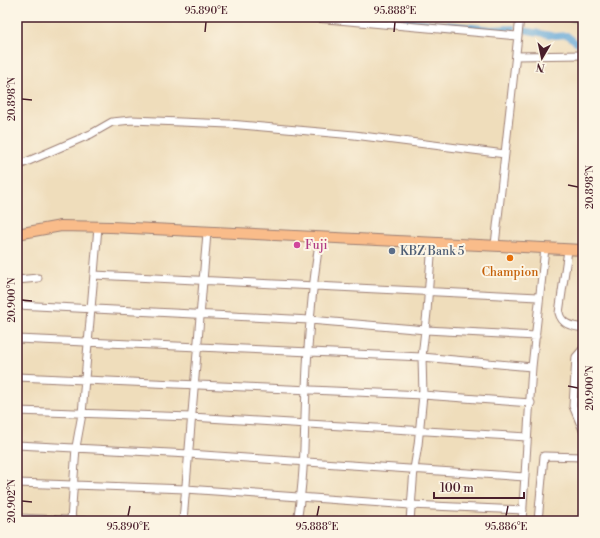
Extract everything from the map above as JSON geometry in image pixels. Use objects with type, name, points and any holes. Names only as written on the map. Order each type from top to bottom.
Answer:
[{"type":"highway","points":[[17,234],[61,226],[98,227],[583,250]]},
{"type":"street","points":[[304,17],[517,36]]},
{"type":"street","points":[[495,245],[520,17]]},
{"type":"street","points":[[516,56],[583,55]]},
{"type":"street","points":[[17,166],[90,134],[112,122],[132,120],[229,124],[339,133],[505,154]]},
{"type":"street","points":[[71,521],[76,447],[82,414],[98,227]]},
{"type":"street","points":[[183,521],[195,384],[196,348],[207,232]]},
{"type":"street","points":[[297,521],[301,498],[304,461],[306,390],[312,286],[320,237]]},
{"type":"street","points":[[410,521],[414,469],[420,430],[423,394],[422,357],[426,330],[432,242]]},
{"type":"street","points":[[522,521],[527,437],[531,403],[532,367],[536,336],[538,297],[545,248]]},
{"type":"street","points":[[568,250],[559,313],[560,319],[564,323],[583,328]]},
{"type":"street","points":[[94,275],[538,297]]},
{"type":"street","points":[[17,280],[38,278]]},
{"type":"street","points":[[17,305],[310,320],[426,330],[536,336]]},
{"type":"street","points":[[17,339],[88,344],[308,351],[422,357],[532,367]]},
{"type":"street","points":[[583,349],[576,357],[573,406],[583,430]]},
{"type":"street","points":[[17,377],[423,394],[531,403]]},
{"type":"street","points":[[17,411],[191,417],[527,437]]},
{"type":"street","points":[[17,445],[76,447],[304,461],[525,477]]},
{"type":"street","points":[[538,521],[544,456],[583,457]]},
{"type":"street","points":[[17,483],[186,489],[411,505],[523,510]]},
{"type":"street","points":[[17,518],[92,521]]},
{"type":"green space","points":[[533,17],[583,17],[583,22]]},
{"type":"waterway","points":[[370,17],[491,29],[513,28]]},
{"type":"waterway","points":[[523,30],[556,36],[567,35],[578,44],[583,43]]},
{"type":"place","name":"Fuji","points":[[297,245]]},
{"type":"place","name":"KBZ Bank 5","points":[[392,251]]},
{"type":"place","name":"Champion","points":[[510,258]]}]
